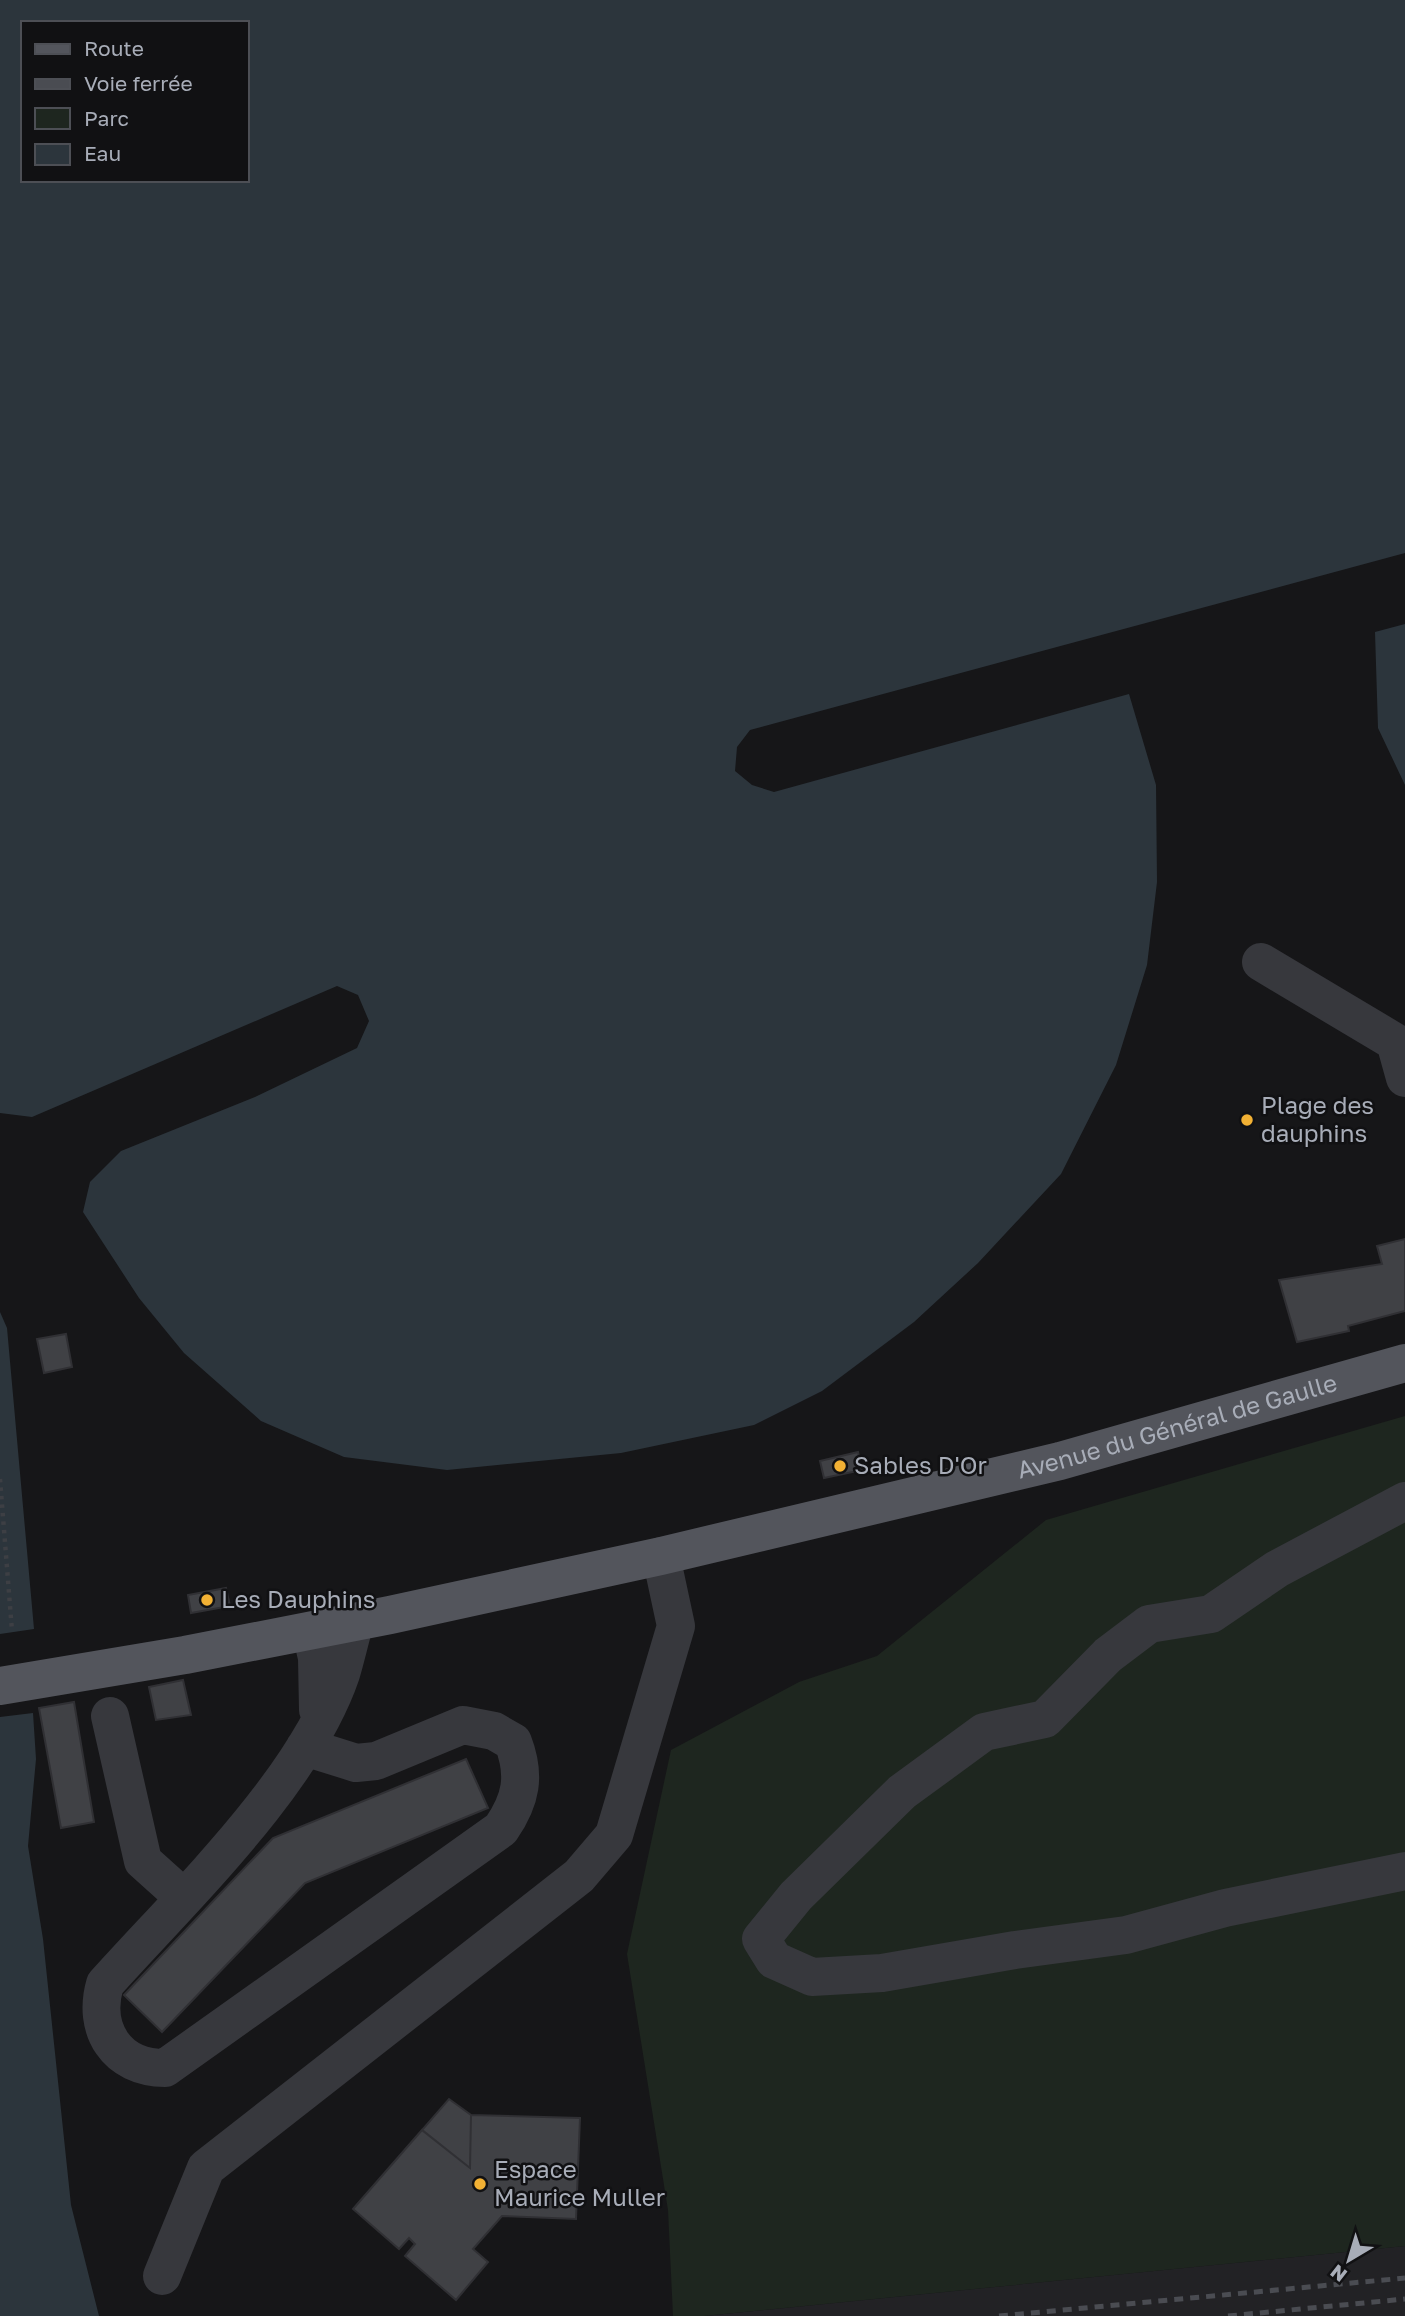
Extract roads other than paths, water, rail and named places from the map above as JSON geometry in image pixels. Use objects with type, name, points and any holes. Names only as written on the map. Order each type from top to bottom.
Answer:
[{"type":"main road","name":"Avenue du Général de Gaulle","points":[[0,1686],[52,1675],[185,1656],[661,1556],[1060,1461],[1405,1363]]},
{"type":"lane","points":[[1261,962],[1395,1042],[1405,1078]]},
{"type":"lane","points":[[1405,1501],[1277,1569],[1211,1614],[1149,1624],[1108,1655],[1045,1718],[984,1732],[902,1791],[796,1896],[761,1939],[774,1960],[812,1977],[882,1972],[1015,1950],[1126,1936],[1225,1908],[1405,1871]]},
{"type":"lane","points":[[162,2276],[206,2168],[579,1876],[614,1835],[676,1626],[661,1556]]},
{"type":"lane","points":[[312,1733],[356,1763],[376,1761],[463,1725],[494,1731],[513,1742],[522,1765],[516,1807],[501,1829],[165,2068],[146,2068],[114,2048],[103,2032],[100,2001],[105,1984],[247,1827],[312,1733],[340,1676],[355,1622]]},
{"type":"lane","points":[[311,1631],[317,1658],[312,1733]]},
{"type":"lane","points":[[110,1716],[143,1861],[183,1897]]},
{"type":"water","points":[[0,0],[1405,0],[1405,553],[750,730],[737,747],[735,771],[752,785],[774,792],[1129,694],[1156,785],[1157,882],[1147,965],[1116,1065],[1061,1174],[978,1263],[914,1322],[822,1391],[754,1425],[621,1453],[447,1470],[344,1457],[261,1421],[184,1353],[139,1298],[83,1212],[90,1182],[121,1151],[255,1097],[357,1048],[369,1021],[358,995],[337,986],[32,1117],[0,1113]]},
{"type":"water","points":[[1405,624],[1405,785],[1378,728],[1375,632]]},
{"type":"water","points":[[0,1312],[7,1328],[34,1629],[0,1634]]},
{"type":"water","points":[[33,1713],[36,1759],[28,1846],[43,1939],[71,2205],[99,2316],[0,2316],[0,1717]]},
{"type":"railway","points":[[999,2316],[1405,2278]]},
{"type":"railway","points":[[1228,2316],[1405,2299]]},
{"type":"place","name":"Plage des dauphins","points":[[1247,1120]]},
{"type":"place","name":"Sables D'Or","points":[[840,1466]]},
{"type":"place","name":"Les Dauphins","points":[[207,1600]]},
{"type":"place","name":"Espace Maurice Muller","points":[[480,2184]]}]
